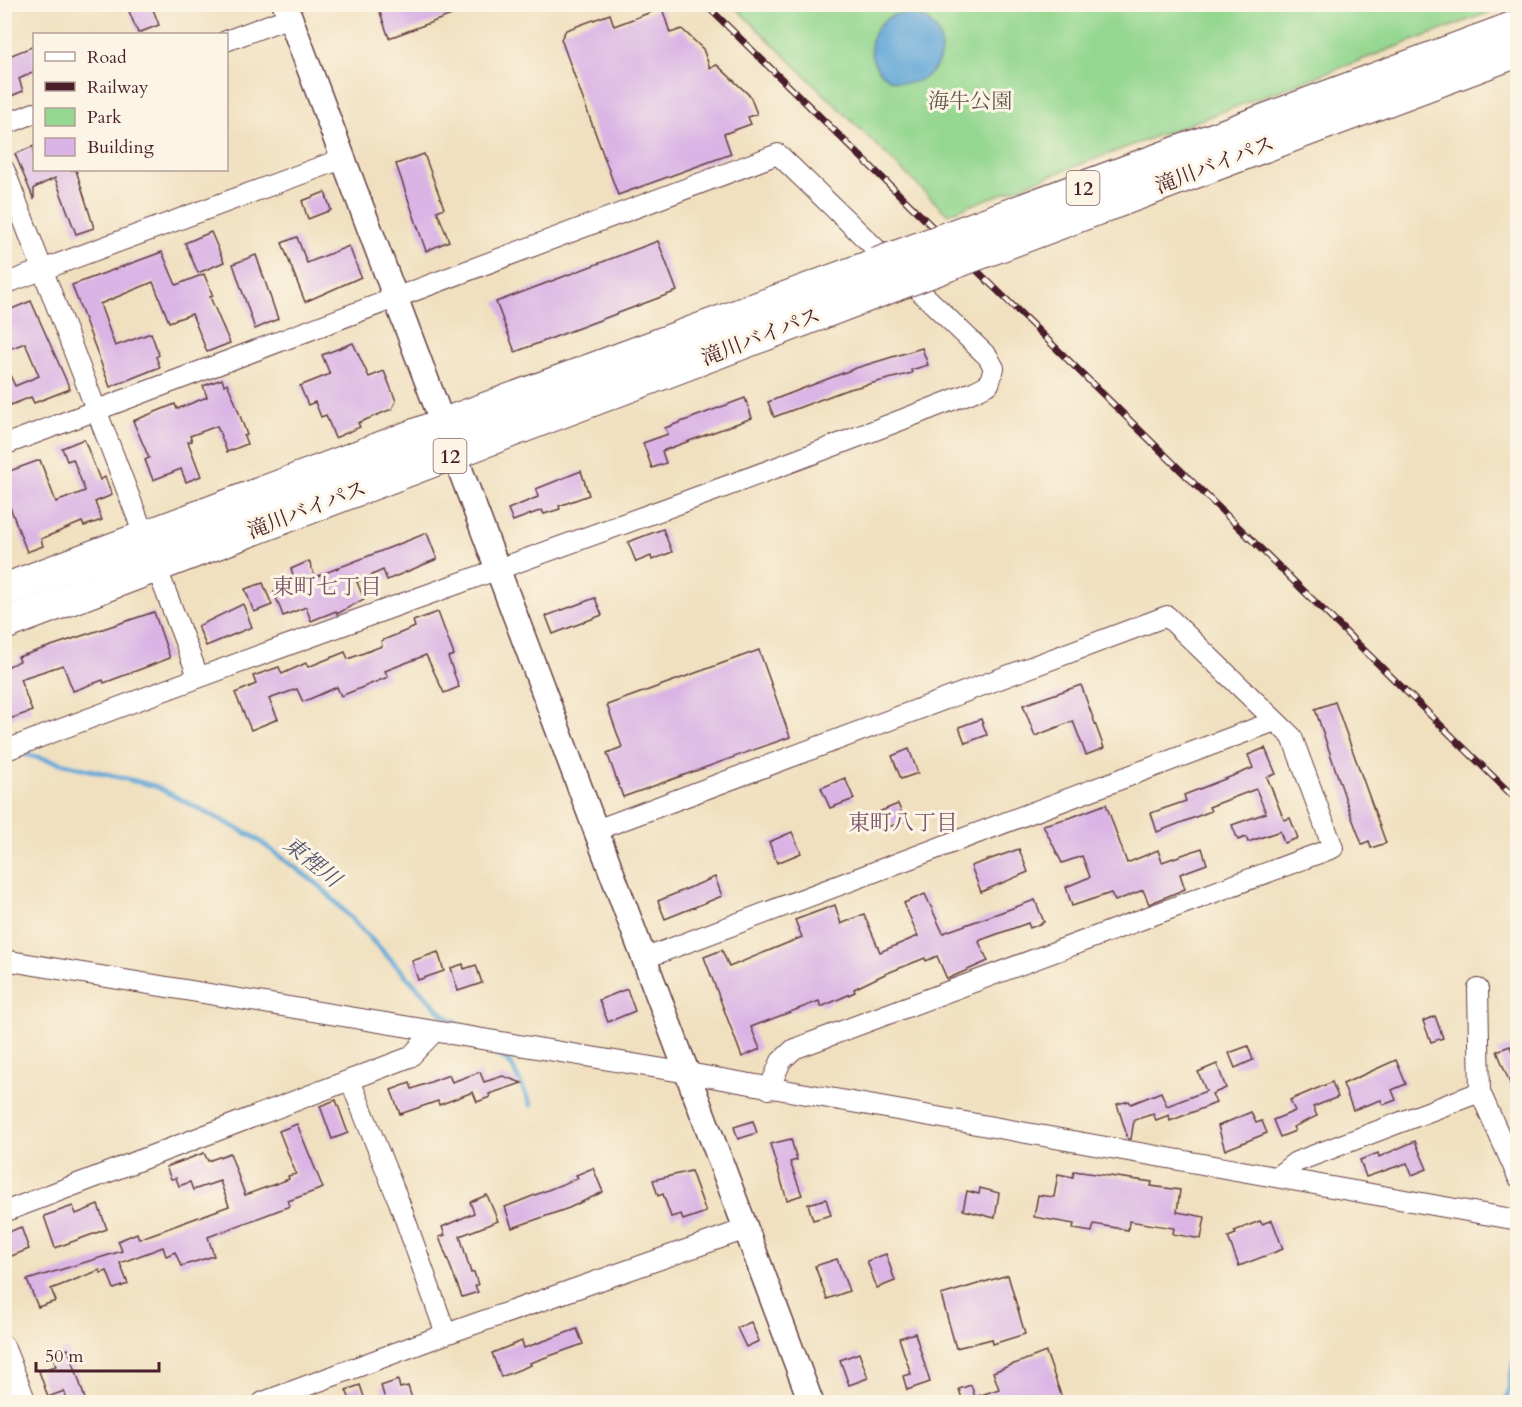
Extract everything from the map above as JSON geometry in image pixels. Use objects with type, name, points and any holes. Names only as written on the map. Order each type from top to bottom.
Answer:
[{"type":"highway","name":"滝川バイパス","points":[[4,590],[147,538],[444,423],[886,275],[1294,122],[1518,26]]},
{"type":"highway","name":"滝川バイパス","points":[[1294,122],[1518,51]]},
{"type":"highway","name":"滝川バイパス","points":[[4,624],[456,454],[886,275]]},
{"type":"street","points":[[228,40],[287,11],[499,568],[643,959],[811,1402]]},
{"type":"street","points":[[4,125],[33,113]]},
{"type":"street","points":[[4,445],[778,154],[988,357],[994,368],[988,384],[975,392],[819,453],[198,676],[4,751]]},
{"type":"street","points":[[4,284],[342,159]]},
{"type":"street","points":[[4,169],[99,410],[147,538],[155,567],[198,676]]},
{"type":"street","points":[[596,831],[1167,616],[1292,737],[1333,848],[794,1050],[781,1060],[769,1089]]},
{"type":"street","points":[[643,959],[1275,721]]},
{"type":"street","points":[[4,960],[688,1073],[1518,1220]]},
{"type":"street","points":[[1478,989],[1480,1092],[1518,1177]]},
{"type":"street","points":[[4,1212],[410,1057],[434,1032]]},
{"type":"street","points":[[350,1080],[399,1202],[446,1334]]},
{"type":"street","points":[[1278,1176],[1296,1162],[1480,1092]]},
{"type":"street","points":[[263,1402],[446,1334],[746,1229]]},
{"type":"street","points":[[4,1346],[26,1402]]},
{"type":"green space","name":"海牛公園","points":[[1487,4],[1490,12],[947,214],[733,5]]},
{"type":"water","points":[[906,13],[919,16],[931,23],[938,35],[941,48],[938,61],[931,73],[919,80],[906,83],[893,80],[881,73],[874,61],[871,48],[874,35],[881,23],[893,16]]},
{"type":"building","points":[[126,4],[151,4],[159,25],[138,33]]},
{"type":"building","points":[[377,4],[476,4],[476,6],[389,38]]},
{"type":"building","points":[[662,8],[670,33],[682,29],[703,49],[710,68],[717,65],[750,96],[757,114],[748,117],[751,124],[724,134],[731,154],[618,195],[561,39],[566,30],[610,14],[614,26]]},
{"type":"building","points":[[33,46],[33,72],[19,79],[23,91],[4,99],[4,58]]},
{"type":"building","points":[[33,146],[33,171],[76,171],[94,228],[76,234],[55,178],[34,188],[34,200],[15,154]]},
{"type":"building","points":[[424,154],[444,208],[437,211],[449,241],[426,251],[396,164]]},
{"type":"building","points":[[325,192],[331,210],[308,219],[302,201]]},
{"type":"building","points":[[211,232],[224,262],[198,273],[185,243]]},
{"type":"building","points":[[297,237],[307,263],[349,246],[361,277],[305,302],[282,243]]},
{"type":"building","points":[[658,241],[677,291],[515,352],[496,302]]},
{"type":"building","points":[[162,252],[176,285],[204,274],[213,296],[210,297],[230,343],[207,352],[192,314],[169,322],[153,282],[100,304],[115,346],[151,333],[159,355],[156,357],[160,367],[110,387],[72,285]]},
{"type":"building","points":[[256,255],[278,319],[255,329],[233,264]]},
{"type":"building","points":[[31,301],[70,389],[34,403],[31,397],[11,405],[9,401],[4,403],[4,362],[15,386],[39,376],[25,343],[4,351],[4,312]]},
{"type":"building","points":[[353,343],[369,377],[384,371],[396,401],[392,409],[358,423],[360,427],[335,438],[326,415],[321,417],[315,402],[308,405],[300,386],[330,374],[322,355]]},
{"type":"building","points":[[922,348],[928,365],[911,370],[912,373],[846,390],[774,417],[768,402],[856,368]]},
{"type":"building","points":[[222,379],[224,385],[227,383],[234,399],[247,435],[244,436],[247,444],[227,452],[217,426],[190,436],[192,441],[188,442],[201,476],[186,482],[181,469],[153,480],[145,460],[149,458],[133,421],[175,404],[177,409],[207,397],[203,386]]},
{"type":"building","points":[[745,398],[752,418],[662,451],[666,463],[652,468],[643,443],[668,434],[665,428]]},
{"type":"building","points":[[84,439],[100,480],[105,477],[112,495],[95,502],[102,520],[84,526],[82,522],[41,539],[43,546],[27,552],[4,491],[4,473],[40,460],[56,502],[85,491],[73,459],[67,461],[62,448]]},
{"type":"building","points":[[581,471],[589,495],[559,506],[560,509],[544,514],[542,510],[513,521],[508,509],[538,497],[536,489]]},
{"type":"building","points":[[663,529],[672,552],[652,560],[651,556],[636,562],[628,542]]},
{"type":"building","points":[[427,533],[437,559],[387,580],[383,570],[357,582],[364,599],[337,614],[336,611],[311,621],[306,607],[283,616],[274,592],[296,583],[291,569],[309,561],[315,577]]},
{"type":"building","points":[[263,583],[272,605],[254,612],[245,589]]},
{"type":"building","points":[[595,598],[602,615],[553,634],[546,616]]},
{"type":"building","points":[[243,604],[252,627],[206,646],[198,626]]},
{"type":"building","points":[[154,612],[170,658],[104,683],[103,680],[73,691],[63,665],[20,679],[32,711],[4,721],[4,668],[20,661],[18,657]]},
{"type":"building","points":[[438,612],[454,655],[448,657],[459,687],[444,693],[426,655],[385,671],[388,677],[341,696],[337,687],[303,702],[297,689],[269,699],[278,719],[251,730],[235,693],[256,684],[253,676],[279,667],[282,674],[306,663],[308,667],[345,652],[348,659],[382,646],[381,641],[415,627],[413,621]]},
{"type":"building","points":[[759,650],[790,737],[623,797],[607,753],[622,747],[607,705]]},
{"type":"building","points":[[1081,685],[1104,748],[1086,755],[1073,721],[1035,736],[1023,705]]},
{"type":"building","points":[[1335,702],[1386,843],[1371,848],[1369,841],[1362,844],[1315,709]]},
{"type":"building","points":[[981,719],[987,735],[965,743],[959,727]]},
{"type":"building","points":[[1265,748],[1276,774],[1267,777],[1284,820],[1290,818],[1298,838],[1284,843],[1280,831],[1248,842],[1246,837],[1238,840],[1232,825],[1266,813],[1256,789],[1209,807],[1211,811],[1157,832],[1151,813],[1186,801],[1184,795],[1253,768],[1248,755]]},
{"type":"building","points":[[909,749],[918,773],[901,779],[892,756]]},
{"type":"building","points":[[845,778],[854,799],[830,808],[821,788]]},
{"type":"building","points":[[898,804],[905,821],[883,829],[876,813]]},
{"type":"building","points":[[1106,804],[1127,863],[1158,850],[1162,862],[1202,848],[1207,864],[1180,874],[1185,889],[1149,904],[1143,890],[1115,901],[1111,893],[1072,906],[1066,887],[1090,877],[1082,856],[1062,863],[1043,825]]},
{"type":"building","points":[[792,832],[801,853],[777,863],[769,842]]},
{"type":"building","points":[[1019,849],[1028,872],[981,892],[971,866]]},
{"type":"building","points":[[715,877],[722,896],[665,919],[658,901]]},
{"type":"building","points":[[925,894],[943,933],[1035,900],[1044,922],[1030,928],[1028,923],[981,940],[979,942],[988,961],[947,979],[937,956],[926,961],[925,958],[885,974],[854,989],[855,992],[821,1007],[819,1001],[751,1027],[760,1049],[742,1057],[704,957],[722,950],[729,967],[802,937],[795,920],[835,905],[841,924],[864,914],[880,952],[918,936],[904,903]]},
{"type":"building","points":[[438,952],[444,971],[418,980],[412,961]]},
{"type":"building","points":[[463,964],[464,969],[476,965],[482,983],[458,991],[451,968]]},
{"type":"building","points":[[627,989],[635,1011],[608,1022],[599,1000]]},
{"type":"building","points":[[1435,1016],[1443,1038],[1431,1042],[1423,1021]]},
{"type":"building","points":[[1248,1046],[1253,1060],[1235,1068],[1229,1053]]},
{"type":"building","points":[[1510,1046],[1512,1051],[1518,1048],[1517,1101],[1497,1051]]},
{"type":"building","points":[[1396,1060],[1406,1084],[1392,1090],[1396,1100],[1383,1105],[1381,1100],[1353,1110],[1343,1084]]},
{"type":"building","points":[[1217,1064],[1226,1088],[1212,1094],[1216,1103],[1170,1121],[1169,1115],[1156,1120],[1153,1114],[1134,1120],[1131,1139],[1128,1139],[1117,1104],[1129,1101],[1131,1104],[1161,1092],[1167,1106],[1206,1091],[1198,1072]]},
{"type":"building","points":[[480,1072],[484,1082],[503,1076],[522,1083],[489,1094],[490,1097],[477,1102],[473,1092],[439,1105],[438,1101],[400,1114],[391,1090],[410,1083],[412,1089],[449,1075],[452,1082]]},
{"type":"building","points":[[1332,1082],[1338,1097],[1313,1107],[1317,1116],[1293,1127],[1295,1131],[1280,1137],[1273,1120],[1295,1111],[1290,1100]]},
{"type":"building","points":[[336,1100],[348,1133],[332,1139],[320,1106]]},
{"type":"building","points":[[1251,1112],[1256,1123],[1262,1121],[1267,1133],[1225,1150],[1218,1126]]},
{"type":"building","points":[[753,1121],[757,1133],[738,1139],[734,1127]]},
{"type":"building","points":[[297,1124],[323,1188],[288,1201],[290,1206],[208,1237],[214,1256],[181,1266],[175,1252],[166,1256],[163,1247],[120,1263],[128,1284],[114,1289],[107,1271],[101,1273],[100,1270],[51,1289],[56,1301],[38,1307],[27,1280],[122,1251],[118,1241],[137,1233],[139,1239],[229,1206],[220,1181],[193,1190],[190,1182],[179,1186],[176,1178],[171,1179],[166,1167],[204,1153],[208,1161],[230,1153],[245,1195],[289,1179],[288,1176],[296,1174],[279,1131]]},
{"type":"building","points":[[791,1139],[797,1160],[790,1162],[802,1195],[787,1200],[770,1144]]},
{"type":"building","points":[[1415,1141],[1427,1169],[1412,1175],[1407,1163],[1366,1177],[1360,1160],[1378,1153],[1379,1157]]},
{"type":"building","points":[[593,1168],[603,1192],[569,1208],[512,1228],[505,1207],[578,1178],[576,1175]]},
{"type":"building","points":[[691,1171],[706,1212],[683,1220],[681,1214],[671,1217],[663,1194],[658,1196],[653,1180]]},
{"type":"building","points":[[1074,1171],[1152,1182],[1151,1186],[1180,1190],[1177,1212],[1205,1217],[1201,1239],[1173,1234],[1174,1228],[1129,1221],[1128,1230],[1094,1224],[1092,1232],[1073,1229],[1074,1224],[1034,1217],[1038,1195],[1054,1197],[1058,1174],[1073,1177]]},
{"type":"building","points":[[980,1188],[999,1193],[995,1218],[963,1210],[967,1191],[979,1194]]},
{"type":"building","points":[[487,1195],[498,1221],[460,1236],[471,1273],[474,1272],[478,1285],[475,1286],[478,1292],[462,1297],[439,1237],[445,1235],[442,1227],[474,1213],[470,1202]]},
{"type":"building","points":[[826,1199],[831,1215],[813,1220],[808,1204]]},
{"type":"building","points":[[98,1205],[107,1229],[55,1248],[44,1216],[73,1206],[76,1214]]},
{"type":"building","points":[[1272,1220],[1283,1249],[1239,1266],[1228,1237],[1236,1234],[1234,1231],[1260,1221],[1262,1224]]},
{"type":"building","points":[[21,1227],[29,1249],[9,1257],[4,1246],[4,1234]]},
{"type":"building","points":[[886,1254],[895,1281],[877,1288],[867,1261]]},
{"type":"building","points":[[837,1259],[849,1291],[827,1299],[815,1266]]},
{"type":"building","points":[[1008,1275],[1025,1334],[993,1344],[992,1339],[956,1348],[941,1295]]},
{"type":"building","points":[[751,1322],[759,1341],[746,1347],[737,1328]]},
{"type":"building","points":[[577,1329],[583,1344],[530,1363],[531,1365],[501,1377],[492,1353],[522,1341],[524,1348]]},
{"type":"building","points":[[915,1333],[930,1382],[907,1390],[903,1376],[911,1374],[899,1338]]},
{"type":"building","points":[[68,1349],[86,1402],[68,1402],[64,1391],[48,1397],[39,1371],[56,1366],[52,1355]]},
{"type":"building","points":[[1046,1352],[1062,1398],[1050,1402],[963,1402],[959,1389],[971,1385],[975,1397],[999,1389],[993,1372]]},
{"type":"building","points":[[859,1353],[868,1378],[849,1385],[840,1360]]},
{"type":"building","points":[[398,1380],[400,1388],[408,1386],[413,1402],[386,1402],[381,1386]]},
{"type":"building","points":[[360,1385],[365,1400],[351,1402],[346,1390]]},
{"type":"waterway","name":"東裡川","points":[[20,753],[155,786],[254,837],[321,887],[443,1014],[464,1029]]},
{"type":"waterway","name":"東裡川","points":[[489,1048],[511,1064],[531,1105]]},
{"type":"waterway","points":[[1506,1402],[1518,1341]]},
{"type":"railway","points":[[705,4],[1518,801]]},
{"type":"district","name":"東町七丁目","points":[[327,587]]},
{"type":"district","name":"東町八丁目","points":[[903,823]]}]
